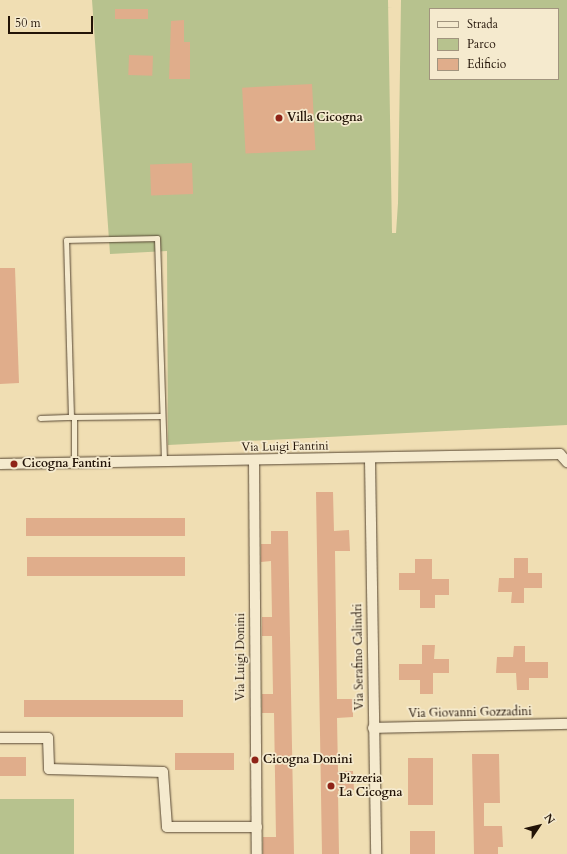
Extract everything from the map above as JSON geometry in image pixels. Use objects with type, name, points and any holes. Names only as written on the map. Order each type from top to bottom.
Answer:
[{"type":"street","name":"Via Luigi Fantini","points":[[0,464],[164,463],[254,460],[370,460],[560,454],[567,462]]},
{"type":"street","name":"Via Luigi Donini","points":[[254,460],[257,854]]},
{"type":"street","name":"Via Serafino Calindri","points":[[370,460],[376,854]]},
{"type":"street","name":"Via Giovanni Gozzadini","points":[[373,728],[567,724]]},
{"type":"street","points":[[0,738],[48,738],[50,769],[163,772],[168,826],[257,827]]},
{"type":"lane","points":[[74,464],[66,240],[149,238],[157,238],[164,463]]},
{"type":"lane","points":[[40,418],[162,416]]},
{"type":"green space","points":[[92,0],[388,0],[392,233],[396,233],[398,203],[401,0],[567,0],[567,425],[168,445],[167,251],[110,254]]},
{"type":"green space","points":[[0,799],[74,799],[74,854],[0,854]]},
{"type":"building","points":[[115,9],[148,9],[148,19],[115,19]]},
{"type":"building","points":[[184,20],[184,42],[190,42],[190,79],[169,79],[171,21]]},
{"type":"building","points":[[129,55],[153,56],[152,76],[128,75]]},
{"type":"building","name":"Villa Cicogna","points":[[312,84],[315,150],[246,154],[242,88]]},
{"type":"building","points":[[192,163],[193,194],[151,195],[150,164]]},
{"type":"building","points":[[0,268],[15,268],[19,383],[0,384]]},
{"type":"building","points":[[316,492],[333,492],[334,531],[349,530],[350,551],[335,551],[337,699],[353,699],[353,717],[337,718],[338,771],[353,771],[354,790],[338,791],[339,854],[322,854]]},
{"type":"building","points":[[26,518],[185,518],[185,536],[26,536]]},
{"type":"building","points":[[271,531],[288,531],[294,854],[263,854],[263,837],[276,837],[274,713],[262,713],[262,694],[273,694],[272,636],[262,636],[262,617],[272,617],[271,561],[261,562],[261,544],[271,544]]},
{"type":"building","points":[[27,557],[185,557],[185,576],[27,576]]},
{"type":"building","points":[[514,558],[528,558],[528,573],[542,573],[542,588],[524,588],[524,603],[511,603],[512,592],[498,592],[499,578],[514,578]]},
{"type":"building","points":[[415,559],[432,559],[432,579],[449,579],[449,595],[435,595],[435,608],[420,608],[420,590],[399,590],[399,573],[415,573]]},
{"type":"building","points":[[422,645],[435,645],[434,659],[449,659],[449,673],[433,673],[433,694],[420,694],[420,680],[399,680],[399,664],[422,664]]},
{"type":"building","points":[[514,646],[525,646],[525,662],[548,662],[548,678],[529,678],[529,690],[517,690],[516,673],[496,673],[497,657],[513,657]]},
{"type":"building","points":[[24,700],[183,700],[183,717],[24,717]]},
{"type":"building","points":[[175,753],[234,753],[234,770],[175,770]]},
{"type":"building","points":[[472,754],[499,754],[500,803],[484,803],[484,826],[502,826],[503,847],[498,847],[498,854],[474,854]]},
{"type":"building","points":[[0,757],[26,757],[26,776],[0,776]]},
{"type":"building","points":[[408,758],[433,758],[433,805],[408,805]]},
{"type":"building","points":[[410,831],[435,831],[435,854],[410,854]]},
{"type":"place","name":"Villa Cicogna","points":[[279,118]]},
{"type":"place","name":"Cicogna Fantini","points":[[14,464]]},
{"type":"place","name":"Cicogna Donini","points":[[255,760]]},
{"type":"place","name":"Pizzeria La Cicogna","points":[[331,786]]}]
